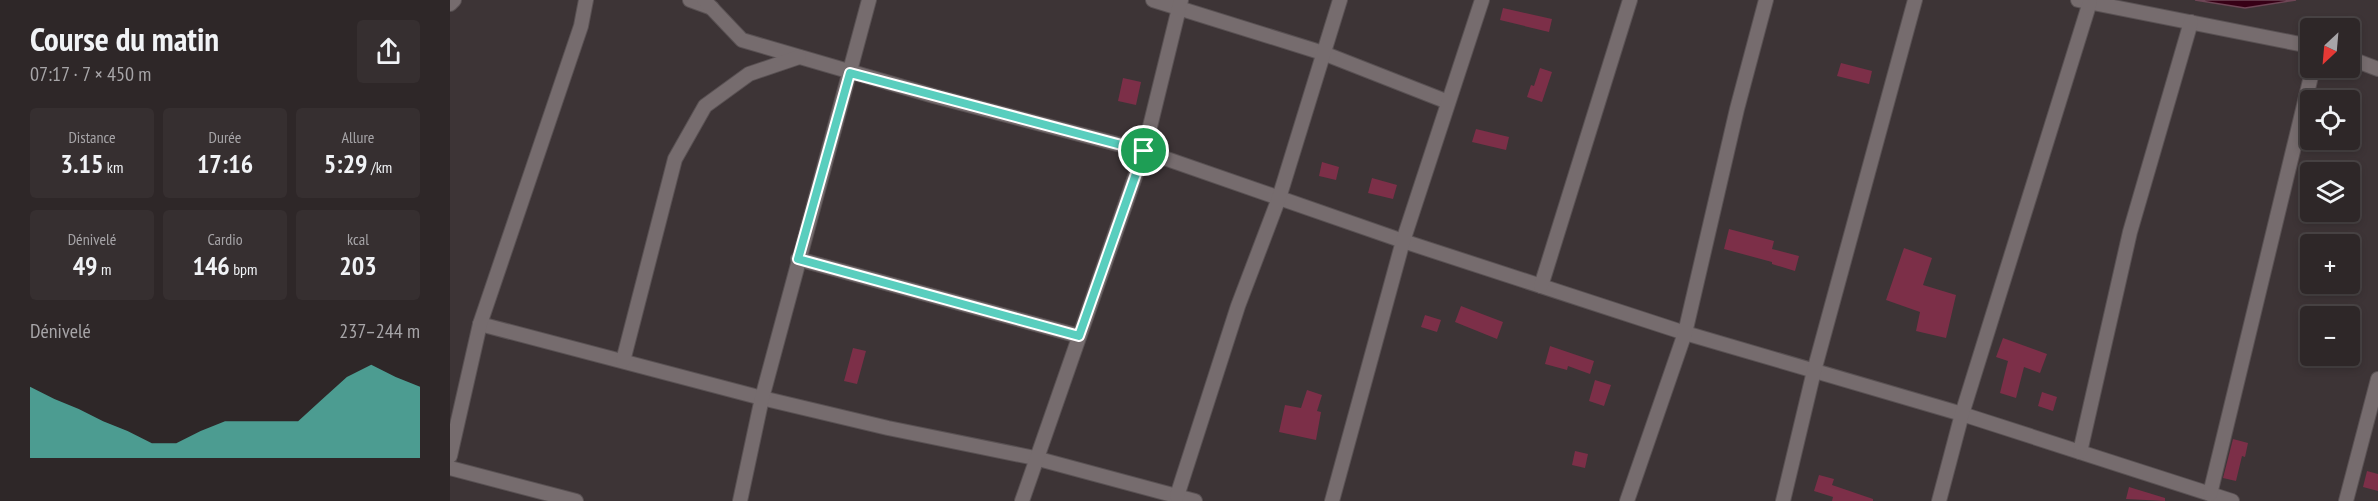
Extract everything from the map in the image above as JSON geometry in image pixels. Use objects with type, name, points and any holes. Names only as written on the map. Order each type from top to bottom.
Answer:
[{"type":"street","points":[[450,4],[454,0]]},
{"type":"street","points":[[450,456],[480,324],[581,26],[586,0]]},
{"type":"street","points":[[690,0],[710,3],[742,40],[850,73],[1144,151],[1403,241],[1685,333],[1962,414],[2205,496],[2232,501]]},
{"type":"street","points":[[740,501],[762,398],[869,0]]},
{"type":"street","points":[[1153,0],[1180,4],[1323,53],[1449,102]]},
{"type":"street","points":[[1177,496],[1238,306],[1279,198],[1340,0]]},
{"type":"street","points":[[1332,501],[1403,241],[1482,0]]},
{"type":"street","points":[[1541,286],[1630,0]]},
{"type":"street","points":[[1627,501],[1685,333],[1737,109],[1766,0]]},
{"type":"street","points":[[1783,501],[1814,371],[1915,0]]},
{"type":"street","points":[[1939,501],[1962,414],[2084,1],[2300,44]]},
{"type":"street","points":[[1022,501],[1035,458],[1144,151],[1180,4]]},
{"type":"street","points":[[2080,452],[2130,232],[2191,22]]},
{"type":"street","points":[[623,361],[675,159],[705,106],[749,74],[799,57]]},
{"type":"street","points":[[2360,62],[2378,69]]},
{"type":"street","points":[[2205,496],[2310,78]]},
{"type":"street","points":[[798,259],[1079,336]]},
{"type":"street","points":[[480,324],[762,398],[888,428],[1035,458],[1195,501]]},
{"type":"street","points":[[2346,501],[2378,379]]},
{"type":"street","points":[[450,468],[576,501]]},
{"type":"shaded area","points":[[2195,0],[2296,0],[2245,8]]},
{"type":"building","points":[[1503,8],[1552,19],[1549,32],[1500,20]]},
{"type":"building","points":[[1841,63],[1872,71],[1869,84],[1837,76]]},
{"type":"building","points":[[1540,68],[1552,72],[1542,102],[1527,97],[1531,85],[1534,86]]},
{"type":"building","points":[[1123,78],[1141,82],[1136,105],[1118,101]]},
{"type":"building","points":[[1476,129],[1509,137],[1506,150],[1472,142]]},
{"type":"building","points":[[1322,162],[1339,167],[1336,180],[1319,176]]},
{"type":"building","points":[[1372,178],[1397,185],[1393,199],[1368,193]]},
{"type":"building","points":[[1729,229],[1774,241],[1772,249],[1799,256],[1795,271],[1724,249]]},
{"type":"building","points":[[1904,248],[1932,258],[1923,285],[1956,295],[1946,338],[1916,331],[1920,312],[1886,300]]},
{"type":"building","points":[[1461,306],[1503,322],[1497,339],[1455,322]]},
{"type":"building","points":[[1425,315],[1441,320],[1437,332],[1421,327]]},
{"type":"building","points":[[2003,338],[2047,354],[2040,373],[2024,367],[2016,398],[2000,393],[2008,361],[1996,357]]},
{"type":"building","points":[[1550,346],[1594,361],[1590,374],[1568,366],[1567,370],[1545,364]]},
{"type":"building","points":[[853,348],[866,351],[857,384],[844,381]]},
{"type":"building","points":[[1595,380],[1611,385],[1604,406],[1589,401]]},
{"type":"building","points":[[1307,390],[1322,395],[1317,411],[1321,412],[1316,440],[1279,432],[1285,405],[1301,408]]},
{"type":"building","points":[[2042,392],[2057,397],[2053,411],[2038,406]]},
{"type":"building","points":[[2233,439],[2248,443],[2245,457],[2242,456],[2236,481],[2223,478]]},
{"type":"building","points":[[1575,451],[1588,454],[1585,468],[1572,465]]},
{"type":"building","points":[[2367,471],[2378,474],[2378,491],[2363,487]]},
{"type":"building","points":[[1819,475],[1834,479],[1832,485],[1873,499],[1873,501],[1832,501],[1833,497],[1814,491]]},
{"type":"building","points":[[2129,487],[2165,498],[2165,501],[2126,499]]},
{"type":"route","points":[[850,73],[1144,151],[1079,336],[798,259],[850,73]]}]
